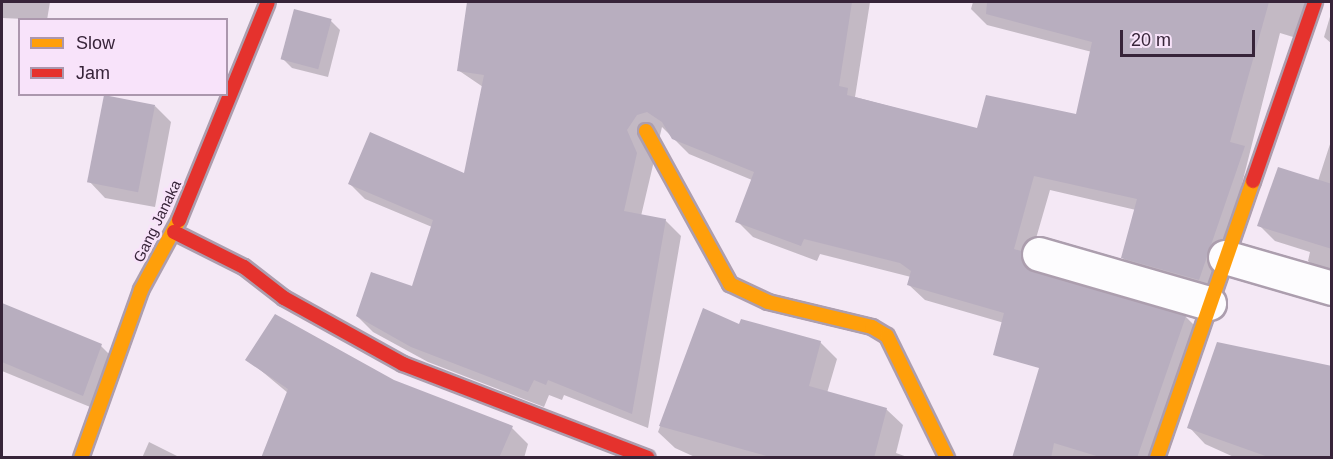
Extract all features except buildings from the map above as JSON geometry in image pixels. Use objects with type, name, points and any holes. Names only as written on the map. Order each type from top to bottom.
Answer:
[{"type":"street","name":"Gang Janaka","points":[[81,458],[141,290],[174,232],[268,2]]},
{"type":"street","points":[[1156,458],[1315,2]]},
{"type":"street","points":[[646,131],[729,284],[768,302],[872,327],[887,336],[947,458]]},
{"type":"street","points":[[174,232],[244,267],[284,298],[404,364],[648,458]]},
{"type":"street","points":[[1039,254],[1209,303]]},
{"type":"street","points":[[1225,257],[1332,288]]},
{"type":"traffic: slow","points":[[646,131],[730,284],[768,302],[872,327],[887,336],[947,458]]},
{"type":"traffic: slow","points":[[1157,458],[1253,181]]},
{"type":"traffic: slow","points":[[81,458],[141,290],[179,220]]},
{"type":"traffic: jam","points":[[179,220],[268,2]]},
{"type":"traffic: jam","points":[[1253,181],[1315,2]]},
{"type":"traffic: jam","points":[[174,232],[244,267],[284,298],[403,364],[648,458]]}]
